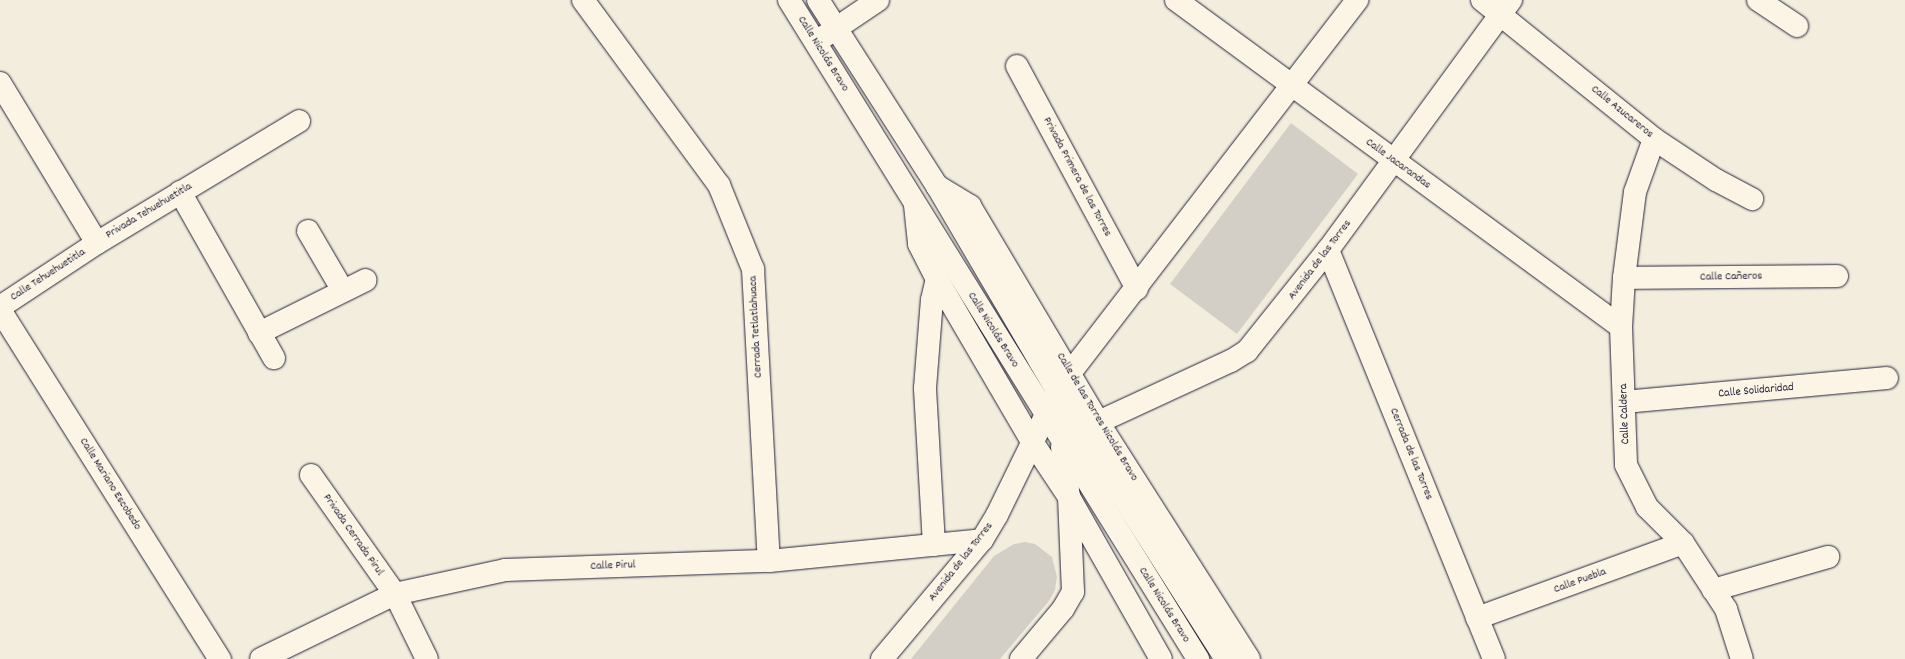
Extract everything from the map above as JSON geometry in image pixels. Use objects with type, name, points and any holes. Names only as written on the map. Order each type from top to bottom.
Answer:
[{"type":"street","name":"Cerrada Tetlatlahuaca","points":[[584,0],[719,185],[753,269],[769,561]]},
{"type":"street","name":"Calle Nicolás Bravo","points":[[789,0],[1198,659]]},
{"type":"street","name":"Calle Nicolás Bravo","points":[[818,0],[937,186],[1057,392],[1089,426],[1226,659]]},
{"type":"street","points":[[816,42],[878,0]]},
{"type":"street","name":"Calle Jacarandas","points":[[1176,0],[1292,87],[1621,327]]},
{"type":"street","name":"Avenida de las Torres","points":[[882,659],[982,540],[997,515],[1057,392],[1070,373],[1137,289],[1357,0]]},
{"type":"street","name":"Calle Azucareros","points":[[1482,0],[1505,7],[1654,139],[1716,180],[1752,199]]},
{"type":"street","points":[[1758,0],[1797,26]]},
{"type":"street","name":"Avenida de las Torres","points":[[1061,439],[1231,361],[1247,351],[1328,250],[1505,7]]},
{"type":"street","name":"Privada Primera de las Torres","points":[[1017,66],[1137,289]]},
{"type":"street","name":"Privada Tehuehuetitla","points":[[0,83],[97,243],[299,121]]},
{"type":"street","name":"Calle Caldera","points":[[1654,139],[1635,192],[1624,278],[1621,327],[1626,465],[1647,507],[1683,544],[1726,609],[1742,659]]},
{"type":"street","name":"Calle de las Torres Nicolás Bravo","points":[[937,186],[970,206],[1070,373],[1089,426],[1249,659]]},
{"type":"street","points":[[180,192],[274,358]]},
{"type":"street","points":[[916,205],[919,244],[937,279],[1033,443],[1069,497],[1161,659]]},
{"type":"street","points":[[308,231],[343,291]]},
{"type":"street","name":"Calle Tehuehuetitla","points":[[0,308],[97,243]]},
{"type":"street","name":"Cerrada de las Torres","points":[[1328,250],[1494,659]]},
{"type":"street","name":"Calle Cañeros","points":[[1624,278],[1837,276]]},
{"type":"street","points":[[934,545],[925,388],[932,300],[937,279]]},
{"type":"street","points":[[259,333],[366,280]]},
{"type":"street","name":"Calle Mariano Escobedo","points":[[0,308],[220,659]]},
{"type":"street","name":"Calle Solidaridad","points":[[1624,402],[1887,378]]},
{"type":"street","points":[[1022,659],[1063,609],[1073,592],[1069,497],[1061,439],[1057,392]]},
{"type":"street","name":"Privada Cerrada Pirul","points":[[311,475],[395,594],[427,659]]},
{"type":"street","name":"Calle Pirul","points":[[261,659],[395,594],[505,570],[769,561],[982,540]]},
{"type":"street","name":"Calle Puebla","points":[[1478,618],[1683,544]]},
{"type":"street","points":[[1713,590],[1828,556]]},
{"type":"shaded area","points":[[1291,123],[1358,174],[1237,334],[1170,284]]},
{"type":"shaded area","points":[[1025,542],[1035,544],[1052,557],[1057,577],[1055,590],[1049,601],[1000,659],[911,659],[994,556],[1014,544]]}]
